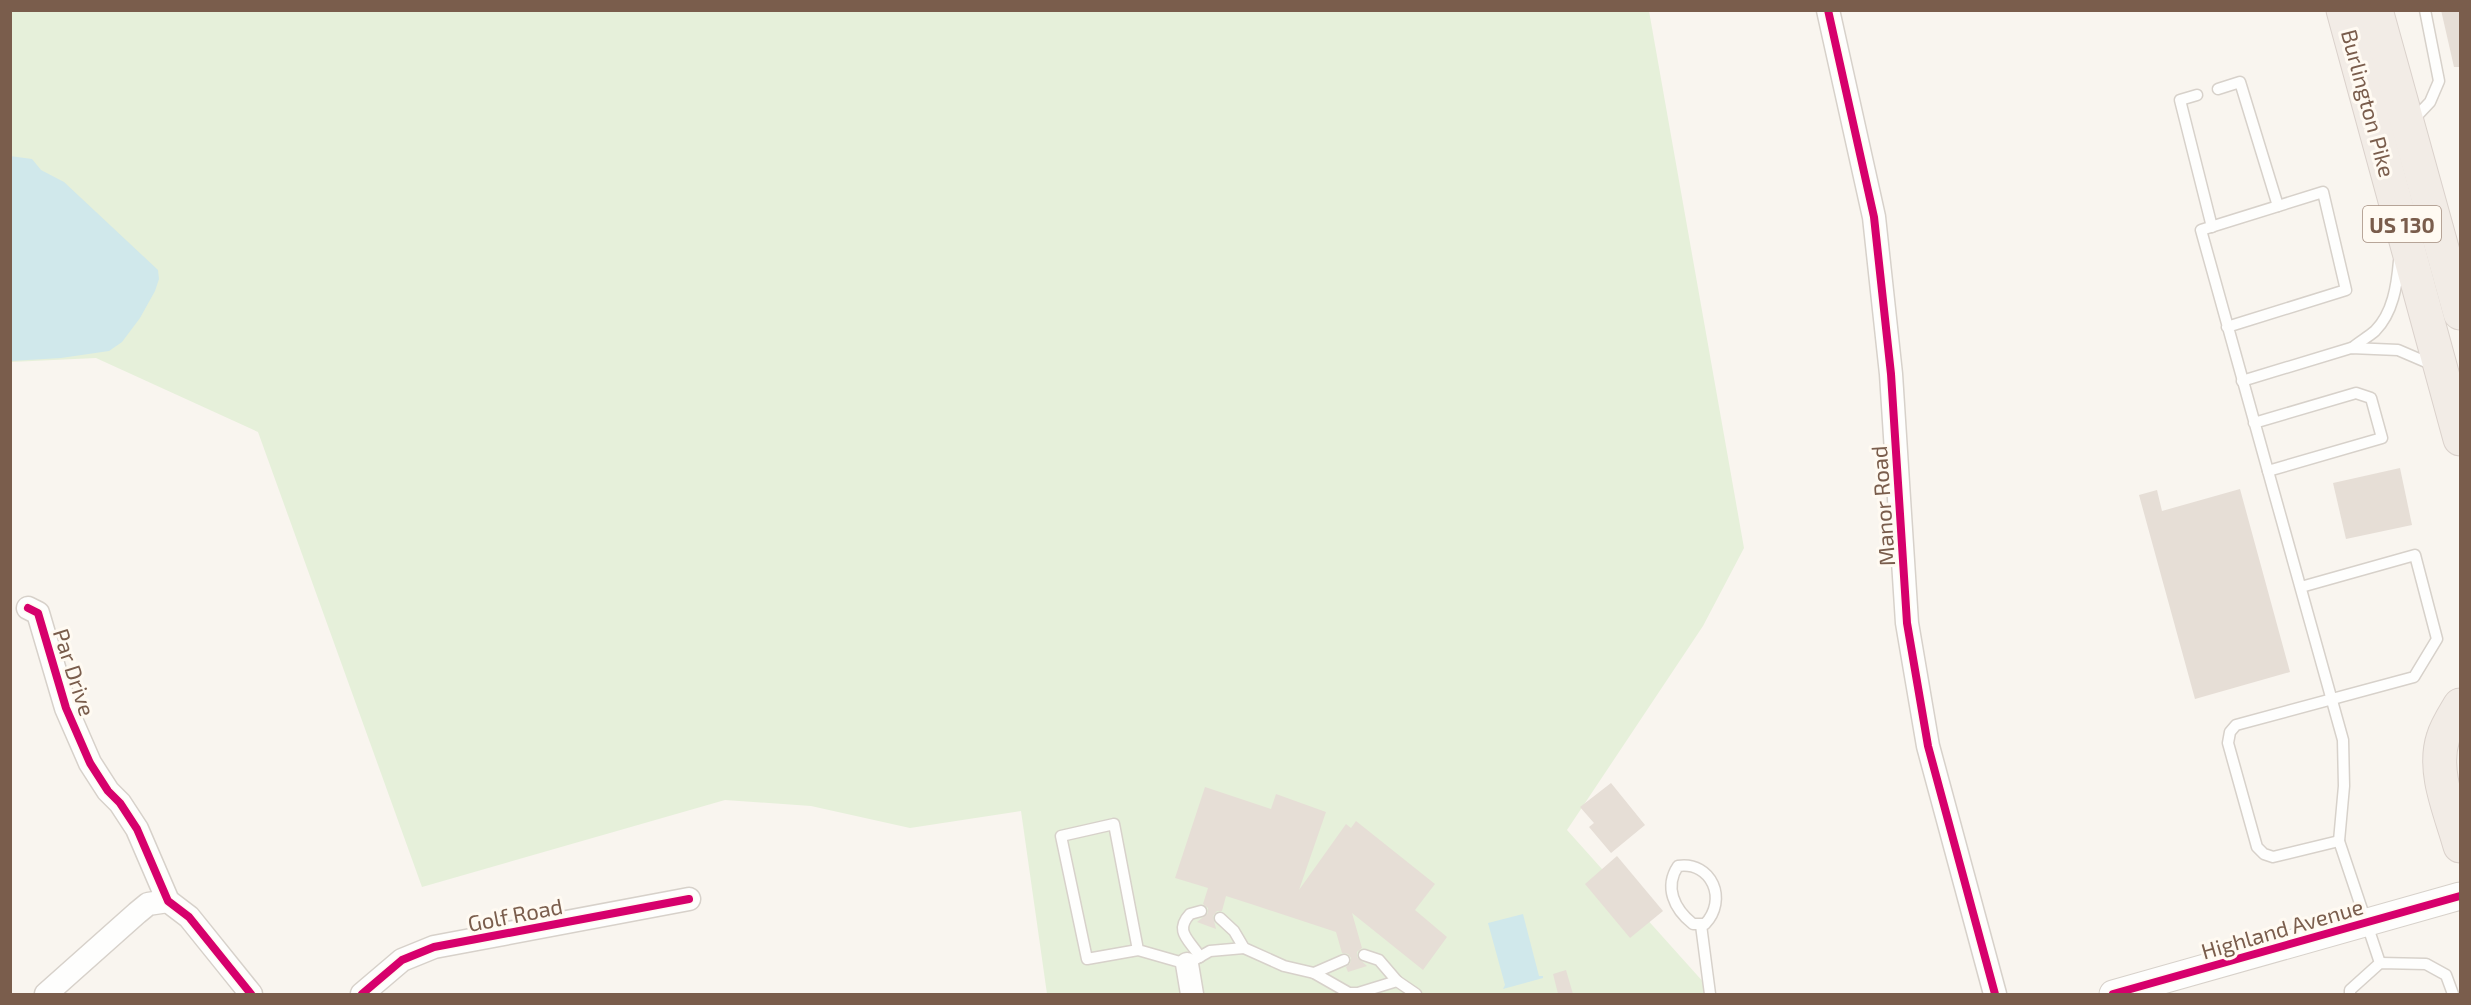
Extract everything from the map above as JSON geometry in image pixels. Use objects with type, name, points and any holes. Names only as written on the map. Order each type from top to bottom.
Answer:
[{"type":"highway","name":"Burlington Pike","points":[[2343,10],[2460,439]]},
{"type":"highway","name":"Burlington Pike","points":[[2376,10],[2408,125],[2452,251],[2460,313]]},
{"type":"highway","points":[[2460,705],[2443,738],[2440,760],[2443,782],[2460,846]]},
{"type":"street","name":"Manor Road","points":[[1828,10],[1874,217],[1892,374],[1907,623],[1928,746],[1995,994]]},
{"type":"street","name":"Par Drive","points":[[28,608],[38,613],[66,708],[85,753],[108,791],[120,803],[137,829],[168,901]]},
{"type":"street","name":"Highland Avenue","points":[[2128,992],[2460,896]]},
{"type":"street","name":"Golf Road","points":[[368,992],[402,960],[434,947],[689,899]]},
{"type":"street","points":[[46,994],[148,904],[168,901],[189,917],[250,994]]},
{"type":"street","points":[[1192,994],[1193,961]]},
{"type":"lane","points":[[2408,125],[2430,102],[2439,81],[2425,10]]},
{"type":"lane","points":[[2218,89],[2240,82],[2278,206]]},
{"type":"lane","points":[[2198,95],[2180,100],[2212,227]]},
{"type":"lane","points":[[2227,327],[2346,290],[2323,192],[2201,230],[2227,327],[2242,381],[2343,740],[2344,786],[2339,841],[2380,963]]},
{"type":"lane","points":[[2351,348],[2375,330],[2387,314],[2397,287],[2403,225]]},
{"type":"lane","points":[[2242,381],[2351,348],[2398,350],[2442,369]]},
{"type":"lane","points":[[2254,423],[2356,393],[2371,398],[2382,438],[2268,471]]},
{"type":"lane","points":[[2301,587],[2415,555],[2437,639],[2414,677],[2236,725],[2230,732],[2228,743],[2258,847],[2264,854],[2273,857],[2339,841]]},
{"type":"lane","points":[[1138,950],[1114,824],[1061,836],[1087,959],[1138,950],[1193,961],[1210,951],[1244,948],[1284,966],[1314,972],[1352,993],[1398,981]]},
{"type":"lane","points":[[1679,866],[1700,869],[1710,877],[1715,887],[1713,912],[1707,922],[1701,926],[1688,920],[1674,903],[1672,884],[1679,866]]},
{"type":"lane","points":[[1193,961],[1182,927],[1190,914],[1201,910]]},
{"type":"lane","points":[[1220,918],[1234,931],[1244,948]]},
{"type":"lane","points":[[1701,926],[1710,994]]},
{"type":"lane","points":[[1364,955],[1370,955],[1379,960],[1398,981],[1416,994]]},
{"type":"lane","points":[[1314,972],[1344,960]]},
{"type":"lane","points":[[2350,994],[2350,990],[2380,963],[2426,964],[2446,975],[2453,994]]},
{"type":"green space","points":[[10,11],[1649,11],[1744,548],[1703,626],[1567,830],[1714,994],[1047,994],[1021,811],[910,828],[811,806],[725,800],[422,887],[258,432],[96,358],[11,362]]},
{"type":"water","points":[[10,156],[32,159],[41,170],[64,182],[158,270],[159,279],[155,291],[140,318],[122,342],[109,351],[61,358],[11,361]]},
{"type":"water","points":[[1523,914],[1539,976],[1543,978],[1503,989],[1505,985],[1488,923]]},
{"type":"building","points":[[2441,10],[2460,10],[2460,67],[2454,67]]},
{"type":"building","points":[[2400,468],[2412,525],[2346,539],[2333,483]]},
{"type":"building","points":[[2240,489],[2290,672],[2195,699],[2139,495],[2157,490],[2162,511]]},
{"type":"building","points":[[1611,783],[1645,825],[1611,853],[1589,827],[1594,823],[1580,807]]},
{"type":"building","points":[[1205,787],[1271,809],[1276,794],[1326,812],[1299,890],[1346,824],[1351,828],[1356,821],[1435,884],[1415,910],[1447,937],[1423,970],[1352,913],[1362,948],[1357,952],[1357,957],[1367,966],[1348,972],[1346,967],[1350,964],[1351,958],[1348,954],[1342,953],[1336,932],[1226,896],[1222,911],[1217,911],[1213,916],[1216,929],[1197,922],[1208,913],[1208,908],[1203,904],[1208,888],[1175,878]]},
{"type":"building","points":[[1617,856],[1663,911],[1630,938],[1585,884]]},
{"type":"building","points":[[1566,970],[1573,994],[1558,994],[1553,974]]},
{"type":"cycle path","points":[[1828,10],[1874,217],[1891,374],[1907,623],[1928,746],[1995,994]]},
{"type":"cycle path","points":[[28,608],[38,613],[66,708],[90,763],[137,829],[168,901],[189,917],[251,994]]},
{"type":"cycle path","points":[[2113,994],[2460,896]]},
{"type":"cycle path","points":[[362,994],[402,960],[434,947],[689,899]]}]
